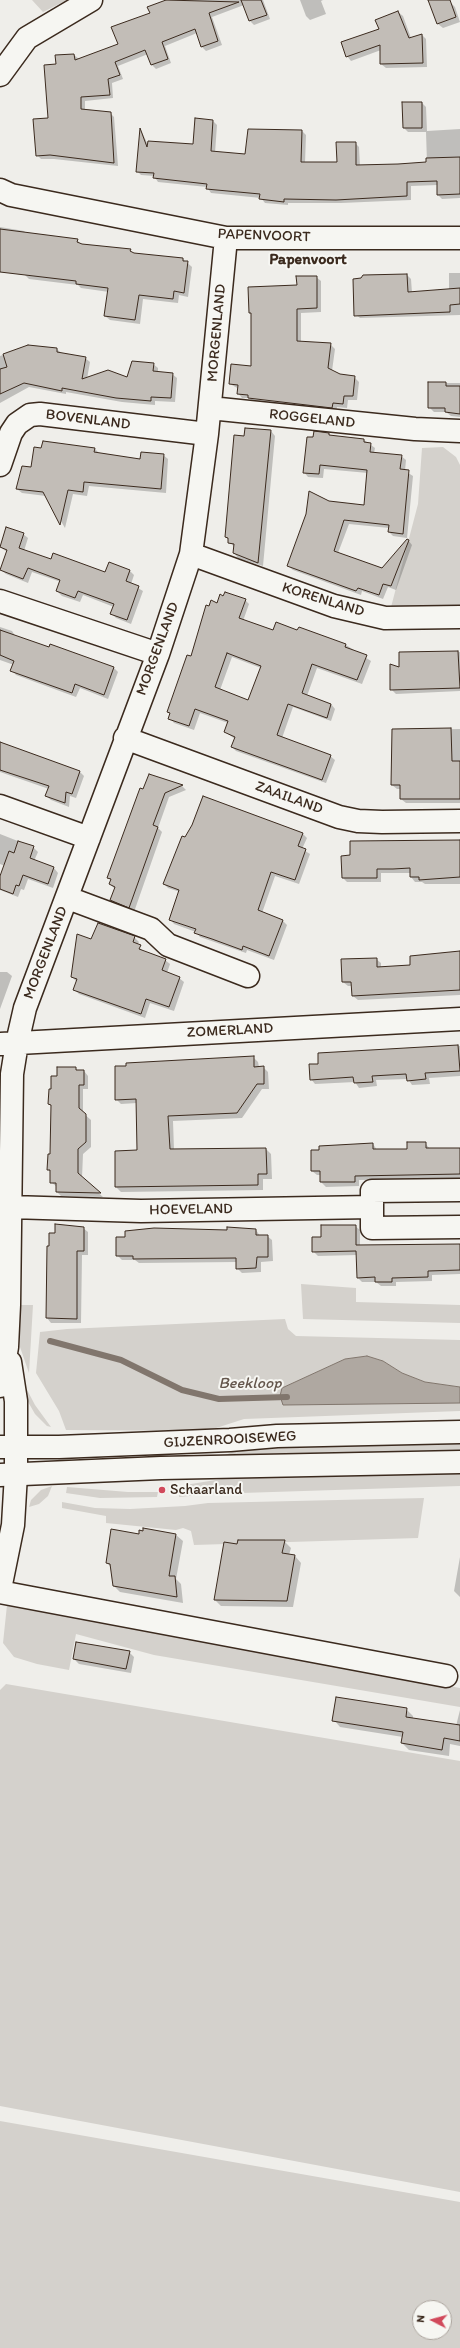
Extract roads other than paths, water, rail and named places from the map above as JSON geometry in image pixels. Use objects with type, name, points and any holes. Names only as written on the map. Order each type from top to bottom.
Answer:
[{"type":"street","points":[[0,75],[27,38],[91,0]]},
{"type":"street","name":"PAPENVOORT","points":[[0,190],[12,195],[226,238],[460,238]]},
{"type":"street","name":"MORGENLAND","points":[[8,1044],[25,1008],[68,898],[125,738],[158,654],[191,554],[210,408],[226,238]]},
{"type":"street","name":"ROGGELAND","points":[[210,408],[415,429],[460,431]]},
{"type":"street","name":"BOVENLAND","points":[[0,465],[11,432],[17,424],[30,415],[40,414],[207,434]]},
{"type":"street","name":"KORENLAND","points":[[191,554],[334,606],[385,618],[460,617]]},
{"type":"street","points":[[0,601],[158,654]]},
{"type":"street","name":"ZAAILAND","points":[[125,738],[339,817],[358,821],[382,822],[460,821]]},
{"type":"street","points":[[0,806],[89,838]]},
{"type":"street","points":[[68,898],[151,930],[168,945],[248,976]]},
{"type":"street","name":"ZOMERLAND","points":[[8,1044],[460,1018]]},
{"type":"street","points":[[0,1589],[13,1525],[8,1475],[8,1447],[16,1401],[7,1347],[5,1305],[11,1207],[6,1074],[8,1044]]},
{"type":"street","points":[[460,1190],[372,1191],[372,1228],[460,1227]]},
{"type":"street","name":"HOEVELAND","points":[[11,1207],[141,1211],[372,1207]]},
{"type":"street","points":[[0,1386],[7,1347]]},
{"type":"street","name":"GIJZENROOISEWEG","points":[[8,1447],[230,1440],[277,1436],[460,1432]]},
{"type":"street","name":"GIJZENROOISEWEG","points":[[8,1475],[161,1468],[460,1462]]},
{"type":"street","points":[[0,1592],[446,1676]]},
{"type":"waterway","name":"Beekloop","points":[[50,1341],[121,1360],[182,1390],[219,1399],[287,1397]]},
{"type":"place","name":"Schaarland","points":[[162,1490]]},
{"type":"district","name":"Papenvoort","points":[[308,260]]}]
